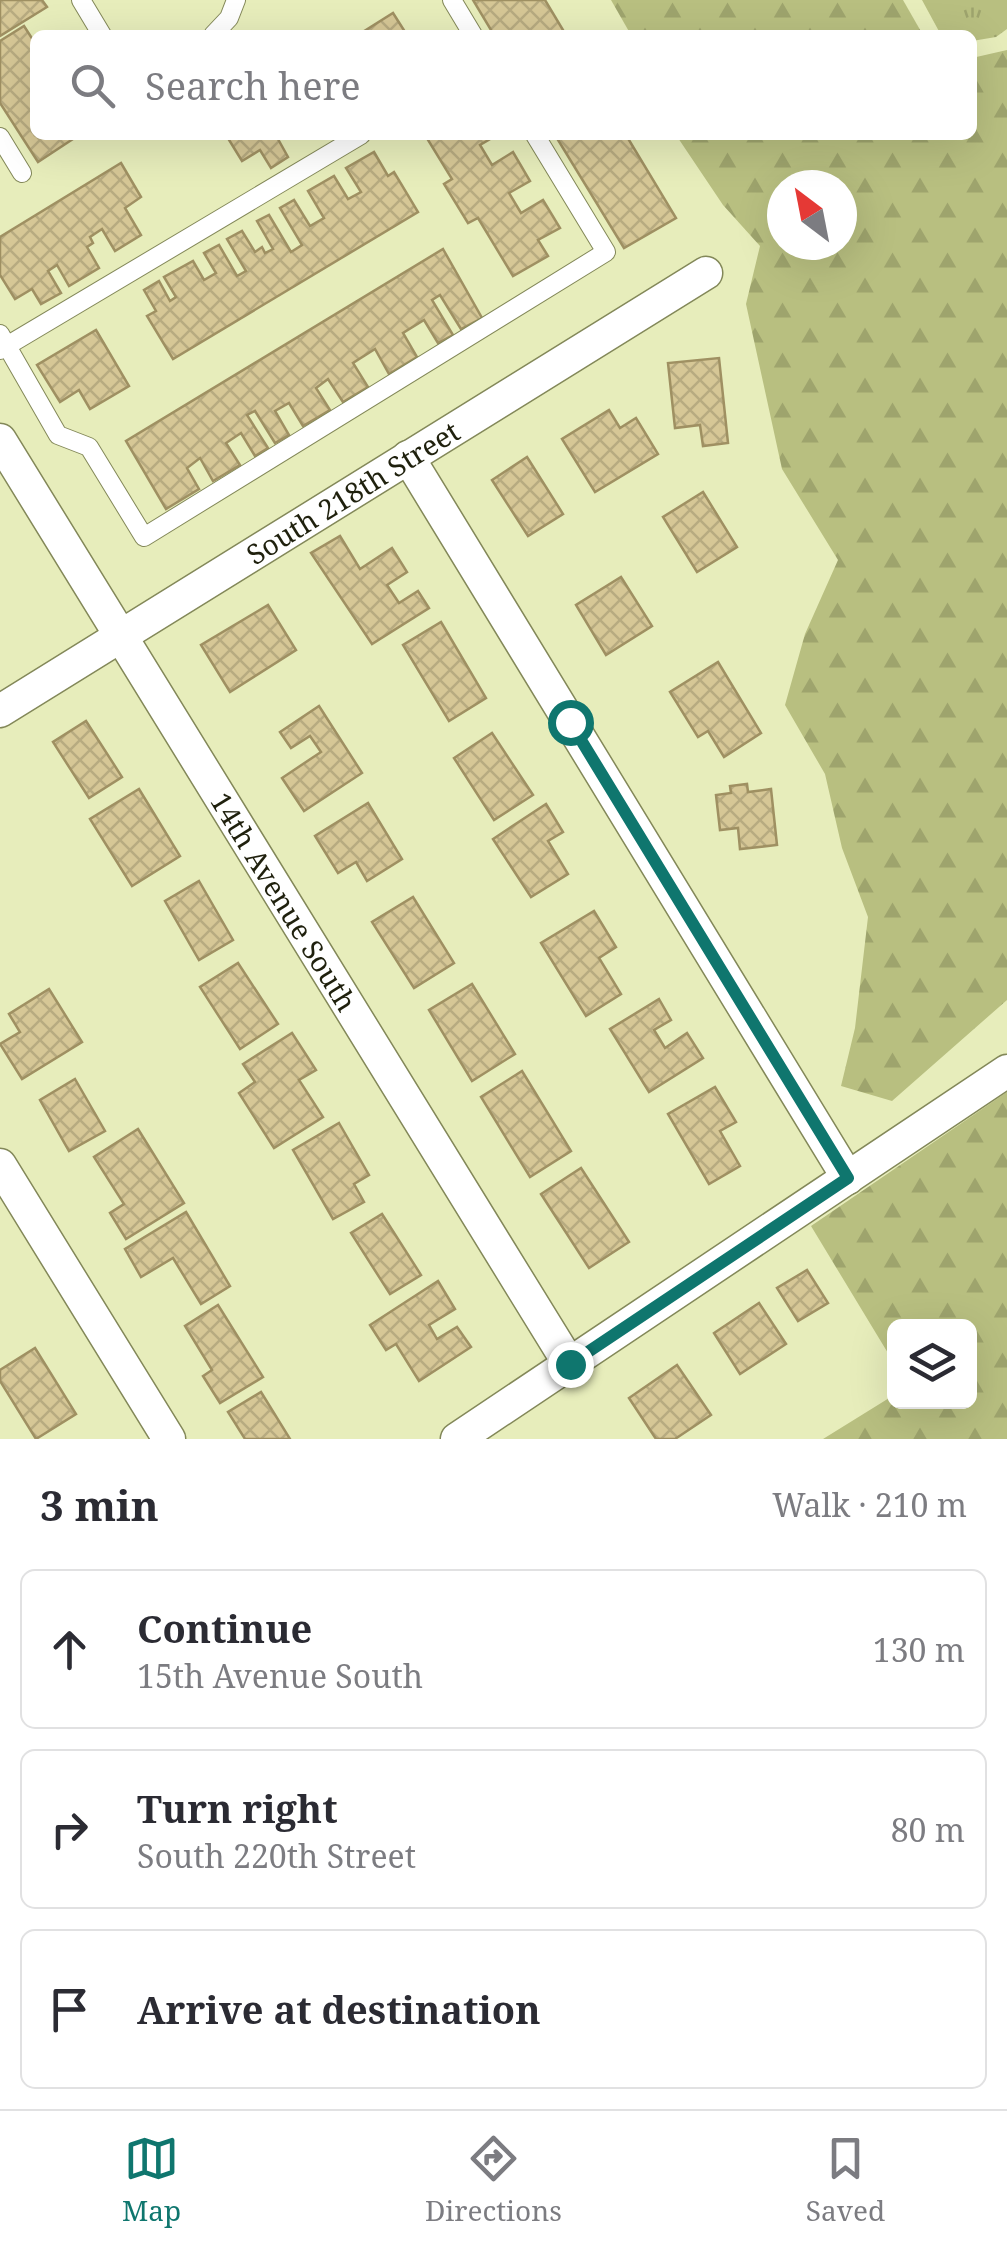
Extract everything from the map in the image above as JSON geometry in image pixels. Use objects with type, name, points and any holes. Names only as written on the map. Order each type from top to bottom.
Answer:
[{"type":"street","name":"South 218th Street","points":[[0,711],[706,273]]},
{"type":"street","name":"14th Avenue South","points":[[0,440],[570,1364]]},
{"type":"street","points":[[408,457],[848,1178]]},
{"type":"street","points":[[457,1439],[1007,1071]]},
{"type":"street","points":[[0,1165],[170,1439]]},
{"type":"lane","points":[[81,0],[99,30]]},
{"type":"lane","points":[[218,30],[229,18],[236,0]]},
{"type":"lane","points":[[452,0],[470,30]]},
{"type":"lane","points":[[0,137],[22,173]]},
{"type":"lane","points":[[352,140],[2,344],[58,435],[90,447],[144,537],[606,252],[537,140]]},
{"type":"green space","points":[[611,0],[903,0],[920,30],[628,30]]},
{"type":"green space","points":[[922,0],[1007,0],[1007,29],[996,37],[977,40],[977,30],[938,30]]},
{"type":"green space","points":[[1007,50],[1007,1000],[892,1101],[841,1086],[855,1028],[868,917],[842,848],[825,774],[785,705],[805,634],[838,560],[782,469],[746,304],[760,246],[723,205],[679,140],[977,140],[977,57]]},
{"type":"green space","points":[[1007,1092],[1007,1439],[823,1439],[887,1399],[887,1409],[977,1409],[977,1319],[887,1319],[887,1351],[811,1226]]},
{"type":"building","points":[[0,0],[42,0],[47,7],[0,36]]},
{"type":"building","points":[[473,0],[545,0],[563,30],[491,30]]},
{"type":"building","points":[[393,13],[404,30],[366,30]]},
{"type":"building","points":[[24,26],[30,35],[30,140],[71,140],[38,162],[0,103],[0,41]]},
{"type":"building","points":[[229,140],[279,140],[288,157],[271,168],[260,150],[242,161]]},
{"type":"building","points":[[428,140],[488,140],[480,145],[492,165],[513,152],[530,181],[509,193],[521,213],[543,200],[560,228],[538,240],[548,256],[513,276],[478,218],[468,223],[444,184],[452,179]]},
{"type":"building","points":[[558,140],[629,140],[676,218],[624,248]]},
{"type":"building","points":[[374,152],[388,176],[394,172],[418,212],[173,359],[147,316],[156,311],[144,290],[159,281],[170,301],[176,297],[164,277],[193,261],[204,280],[216,273],[204,253],[219,245],[237,276],[246,271],[227,239],[242,231],[255,252],[262,247],[265,253],[273,249],[257,221],[269,215],[291,252],[302,245],[280,208],[294,200],[310,226],[324,218],[308,191],[334,176],[348,199],[361,192],[346,168]]},
{"type":"building","points":[[121,163],[141,197],[125,208],[141,235],[115,251],[102,229],[90,237],[93,243],[87,247],[99,268],[69,286],[57,265],[48,271],[61,293],[41,304],[32,289],[15,299],[0,275],[0,237]]},
{"type":"building","points":[[443,249],[482,318],[461,329],[440,295],[432,300],[453,335],[438,343],[424,320],[403,333],[417,357],[389,374],[375,349],[353,363],[368,387],[343,402],[328,379],[316,388],[330,410],[303,426],[289,403],[275,411],[289,435],[275,443],[255,411],[247,415],[268,448],[255,456],[241,433],[226,443],[240,465],[213,481],[200,458],[187,468],[199,489],[166,509],[126,441]]},
{"type":"building","points":[[96,330],[129,386],[90,409],[79,390],[60,402],[37,365]]},
{"type":"building","points":[[719,358],[728,443],[703,446],[700,425],[675,428],[668,363]]},
{"type":"building","points":[[609,410],[620,428],[636,418],[658,454],[595,492],[562,439]]},
{"type":"building","points":[[527,457],[563,514],[528,536],[492,480]]},
{"type":"building","points":[[703,492],[737,547],[697,572],[663,517]]},
{"type":"building","points":[[340,536],[360,569],[392,548],[407,572],[387,585],[399,603],[418,591],[429,608],[372,644],[311,553]]},
{"type":"building","points":[[621,577],[652,626],[606,655],[576,605]]},
{"type":"building","points":[[268,605],[296,650],[230,692],[201,645]]},
{"type":"building","points":[[441,622],[486,698],[449,721],[403,645]]},
{"type":"building","points":[[718,662],[761,733],[724,757],[708,731],[698,737],[670,692]]},
{"type":"building","points":[[319,706],[362,773],[304,811],[282,778],[321,752],[310,736],[291,748],[280,732]]},
{"type":"building","points":[[86,721],[122,777],[89,798],[53,742]]},
{"type":"building","points":[[492,733],[533,795],[494,820],[454,758]]},
{"type":"building","points":[[747,784],[748,792],[771,789],[777,845],[740,849],[738,828],[720,830],[716,795],[731,793],[730,786]]},
{"type":"building","points":[[139,789],[180,856],[132,886],[90,819]]},
{"type":"building","points":[[368,803],[402,859],[367,881],[356,862],[338,873],[315,836]]},
{"type":"building","points":[[546,804],[563,832],[548,841],[568,874],[531,897],[493,839]]},
{"type":"building","points":[[199,881],[233,940],[199,960],[165,901]]},
{"type":"building","points":[[413,897],[454,963],[414,988],[372,922]]},
{"type":"building","points":[[594,911],[616,947],[599,958],[621,994],[586,1016],[541,943]]},
{"type":"building","points":[[238,963],[278,1024],[240,1049],[200,987]]},
{"type":"building","points":[[472,984],[515,1054],[472,1081],[429,1010]]},
{"type":"building","points":[[49,989],[82,1042],[22,1079],[0,1044],[20,1032],[9,1014]]},
{"type":"building","points":[[659,999],[671,1020],[654,1030],[665,1048],[687,1033],[703,1058],[649,1092],[610,1029]]},
{"type":"building","points":[[292,1033],[316,1070],[299,1080],[323,1117],[274,1148],[239,1093],[255,1082],[243,1064]]},
{"type":"building","points":[[522,1071],[571,1151],[530,1177],[481,1097]]},
{"type":"building","points":[[75,1079],[105,1131],[69,1151],[40,1100]]},
{"type":"building","points":[[715,1087],[736,1122],[720,1131],[740,1166],[709,1184],[668,1114]]},
{"type":"building","points":[[339,1123],[369,1175],[354,1184],[364,1202],[333,1219],[293,1150]]},
{"type":"building","points":[[138,1129],[184,1203],[126,1239],[110,1213],[124,1204],[94,1157]]},
{"type":"building","points":[[581,1168],[629,1242],[589,1268],[541,1194]]},
{"type":"building","points":[[186,1212],[230,1286],[201,1304],[173,1258],[141,1277],[125,1249]]},
{"type":"building","points":[[382,1214],[421,1275],[390,1294],[351,1233]]},
{"type":"building","points":[[807,1270],[828,1303],[798,1321],[777,1288]]},
{"type":"building","points":[[438,1281],[455,1309],[429,1325],[437,1339],[457,1327],[471,1347],[419,1381],[396,1344],[386,1350],[370,1325]]},
{"type":"building","points":[[759,1303],[786,1344],[740,1374],[714,1333]]},
{"type":"building","points":[[218,1305],[263,1377],[220,1403],[203,1376],[212,1370],[185,1326]]},
{"type":"building","points":[[35,1348],[76,1414],[36,1439],[0,1381],[0,1370]]},
{"type":"building","points":[[677,1365],[711,1415],[675,1439],[656,1439],[629,1398]]},
{"type":"building","points":[[261,1392],[290,1439],[245,1439],[228,1412]]},
{"type":"route","points":[[570,722],[848,1178],[570,1364]]}]
